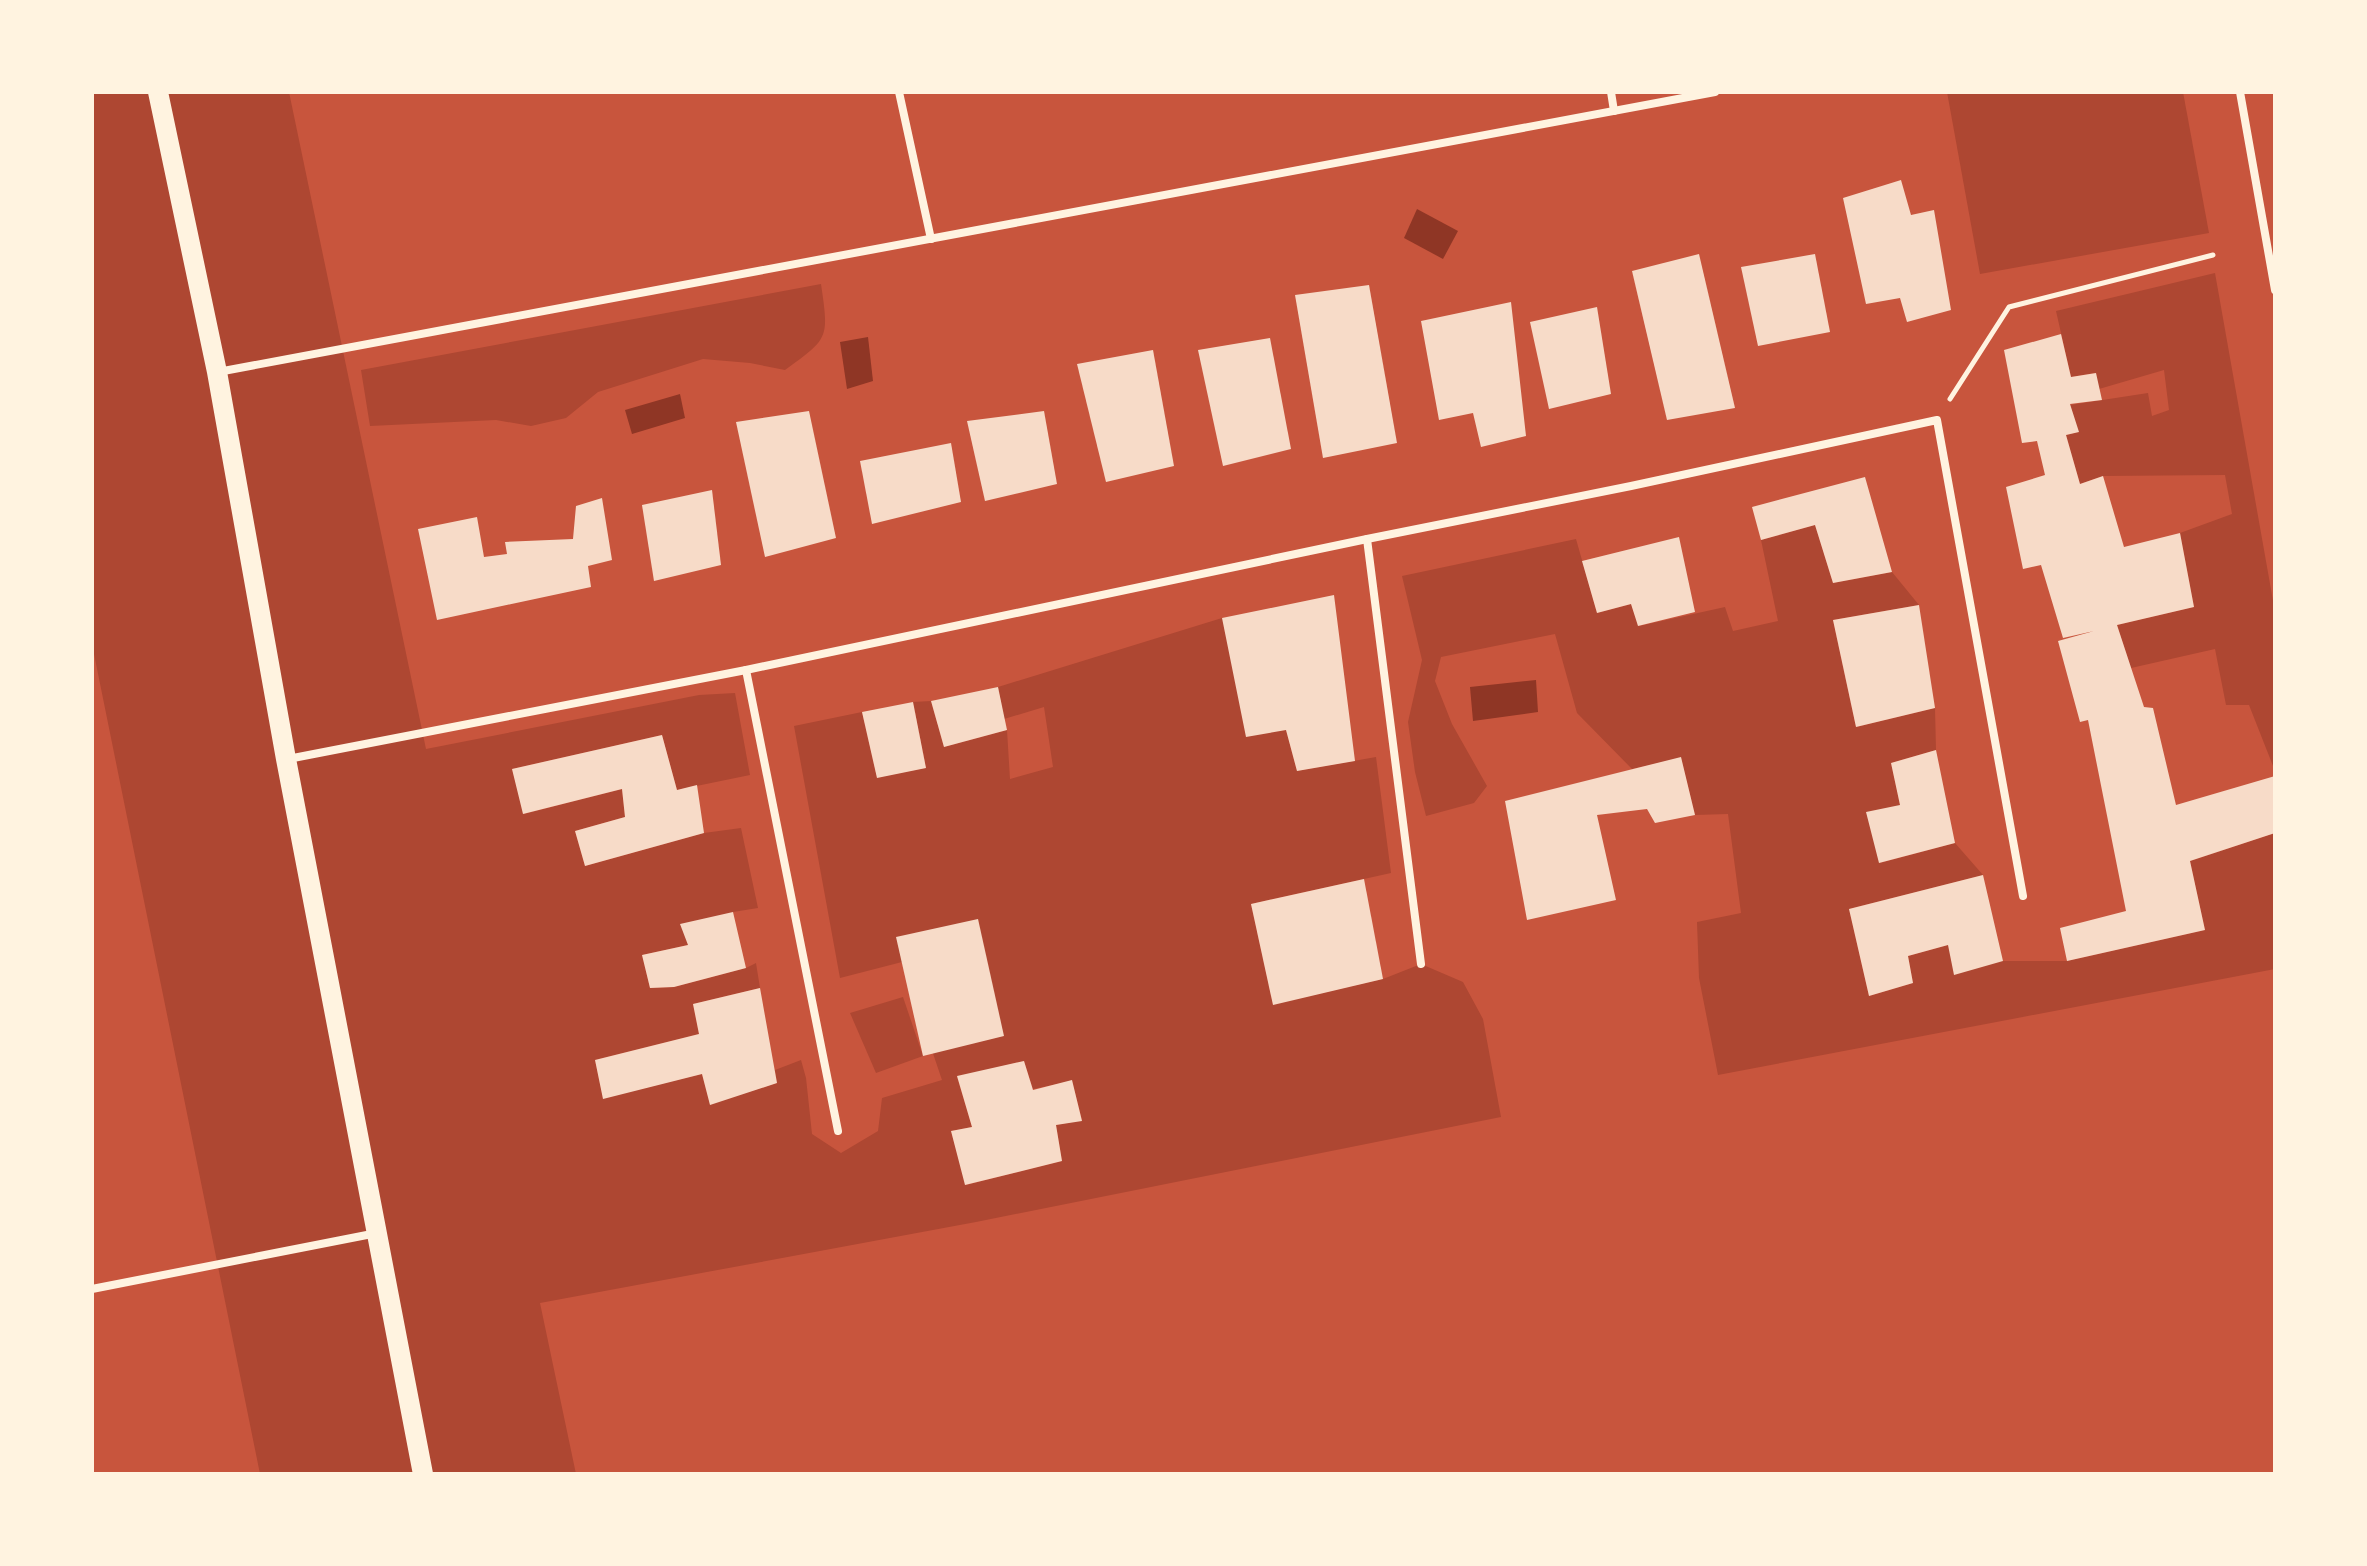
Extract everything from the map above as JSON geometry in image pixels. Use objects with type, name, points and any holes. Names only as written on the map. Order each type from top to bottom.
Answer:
[{"type":"main road","points":[[158,92],[217,372],[286,759],[423,1474]]},
{"type":"street","points":[[899,92],[931,239]]},
{"type":"street","points":[[1611,92],[1614,111]]},
{"type":"street","points":[[217,372],[1715,92]]},
{"type":"street","points":[[2240,92],[2275,290]]},
{"type":"street","points":[[286,759],[746,670],[1937,420],[2023,896]]},
{"type":"street","points":[[1367,539],[1421,964]]},
{"type":"street","points":[[746,670],[838,1131]]},
{"type":"street","points":[[92,1289],[377,1233]]},
{"type":"path","points":[[1937,420],[2009,307],[2213,255]]},
{"type":"shaded area","points":[[92,92],[289,92],[426,749],[699,695],[735,693],[750,775],[677,790],[662,735],[512,769],[524,814],[622,789],[625,817],[575,831],[585,866],[704,833],[741,828],[758,908],[733,912],[688,945],[642,955],[650,988],[674,987],[756,963],[760,988],[693,1004],[699,1034],[595,1060],[603,1098],[702,1074],[710,1104],[777,1083],[775,1070],[801,1060],[812,1134],[841,1153],[878,1131],[882,1098],[942,1080],[902,962],[840,978],[794,726],[862,712],[877,777],[926,768],[913,702],[931,701],[944,747],[1007,730],[1010,779],[1053,767],[1044,707],[1004,719],[998,687],[1222,618],[1286,730],[1297,771],[1376,757],[1391,873],[1251,904],[1273,1004],[1383,979],[1421,964],[1463,982],[1483,1019],[1501,1117],[976,1222],[540,1303],[576,1474],[260,1474],[92,644]],"holes":[[[1024,1061],[1033,1089],[1072,1081],[1082,1120],[1056,1125],[1062,1161],[966,1185],[951,1131],[972,1127],[957,1077]]]},
{"type":"shaded area","points":[[1947,92],[2183,92],[2209,233],[1980,274]]},
{"type":"shaded area","points":[[1417,209],[1458,231],[1443,259],[1404,238]]},
{"type":"shaded area","points":[[2215,273],[2275,612],[2275,771],[2249,705],[2226,705],[2215,649],[2131,668],[2117,625],[2194,607],[2180,533],[2232,514],[2225,475],[2103,476],[2080,484],[2066,435],[2078,432],[2070,405],[2148,393],[2152,416],[2169,410],[2164,370],[2099,389],[2095,373],[2071,377],[2056,311]]},
{"type":"shaded area","points":[[821,284],[825,316],[822,336],[810,351],[785,370],[703,359],[598,392],[566,418],[531,426],[496,420],[370,426],[361,370]]},
{"type":"shaded area","points":[[868,337],[873,381],[847,389],[840,342]]},
{"type":"shaded area","points":[[680,394],[685,418],[632,434],[625,410]]},
{"type":"shaded area","points":[[1815,525],[1833,583],[1892,572],[1919,605],[1833,620],[1856,727],[1935,708],[1936,750],[1891,763],[1900,805],[1880,863],[1955,843],[1983,875],[1849,909],[1869,996],[1913,983],[1908,956],[1948,945],[2003,961],[2067,961],[2205,930],[2190,861],[2275,833],[2275,969],[1718,1075],[1699,978],[1697,922],[1741,913],[1728,814],[1695,815],[1681,758],[1632,769],[1577,713],[1555,634],[1441,657],[1435,681],[1452,724],[1487,786],[1474,803],[1426,816],[1415,772],[1408,722],[1422,660],[1402,576],[1576,539],[1597,613],[1631,604],[1639,626],[1725,607],[1733,631],[1778,621],[1761,540]]},
{"type":"shaded area","points":[[1536,680],[1538,712],[1473,721],[1470,687]]},
{"type":"shaded area","points":[[903,997],[923,1056],[876,1073],[850,1013]]},
{"type":"building","points":[[1901,180],[1911,215],[1934,210],[1951,310],[1907,322],[1900,298],[1866,304],[1843,198]]},
{"type":"building","points":[[1699,254],[1735,408],[1667,420],[1632,271]]},
{"type":"building","points":[[1815,254],[1830,332],[1758,346],[1741,267]]},
{"type":"building","points":[[1369,285],[1397,443],[1323,458],[1295,295]]},
{"type":"building","points":[[1511,302],[1526,436],[1481,447],[1473,413],[1439,420],[1421,321]]},
{"type":"building","points":[[1597,307],[1611,394],[1549,409],[1530,322]]},
{"type":"building","points":[[2061,334],[2071,377],[2096,373],[2102,400],[2070,404],[2079,432],[2066,435],[2080,484],[2103,476],[2124,547],[2180,533],[2194,607],[2117,625],[2144,707],[2153,708],[2176,805],[2275,776],[2275,833],[2190,861],[2205,930],[2067,961],[2060,928],[2126,911],[2088,720],[2080,722],[2058,641],[2094,631],[2063,638],[2041,565],[2023,569],[2006,487],[2045,475],[2037,441],[2022,443],[2004,350]]},
{"type":"building","points":[[1270,338],[1291,449],[1223,466],[1198,350]]},
{"type":"building","points":[[1153,350],[1174,466],[1106,482],[1077,364]]},
{"type":"building","points":[[809,411],[836,538],[765,557],[736,422]]},
{"type":"building","points":[[1044,411],[1057,484],[985,501],[967,421]]},
{"type":"building","points":[[951,443],[961,502],[872,524],[860,461]]},
{"type":"building","points":[[1865,477],[1892,572],[1833,583],[1815,525],[1761,540],[1752,507]]},
{"type":"building","points":[[712,490],[721,565],[654,581],[642,505]]},
{"type":"building","points":[[602,498],[612,560],[588,566],[591,587],[437,620],[418,529],[477,517],[484,557],[507,554],[505,542],[573,539],[576,506]]},
{"type":"building","points":[[1679,537],[1695,612],[1638,626],[1631,604],[1597,613],[1582,561]]},
{"type":"building","points":[[1334,595],[1355,761],[1297,771],[1286,730],[1246,737],[1222,618]]},
{"type":"building","points":[[1919,605],[1935,708],[1856,727],[1833,620]]},
{"type":"building","points":[[998,687],[1007,730],[944,747],[931,701]]},
{"type":"building","points":[[913,702],[926,768],[877,778],[862,712]]},
{"type":"building","points":[[662,735],[677,790],[697,785],[704,833],[585,866],[575,831],[625,817],[622,789],[523,814],[512,769]]},
{"type":"building","points":[[1936,750],[1955,843],[1879,863],[1866,812],[1900,805],[1891,763]]},
{"type":"building","points":[[1681,757],[1695,815],[1655,823],[1647,809],[1597,815],[1616,900],[1527,920],[1505,801]]},
{"type":"building","points":[[1983,875],[2003,961],[1954,975],[1948,945],[1908,956],[1913,983],[1869,996],[1849,909]]},
{"type":"building","points":[[1364,879],[1383,979],[1273,1005],[1251,904]]},
{"type":"building","points":[[733,912],[746,968],[674,987],[650,988],[642,955],[688,945],[680,924]]},
{"type":"building","points":[[978,919],[1004,1036],[923,1056],[896,937]]},
{"type":"building","points":[[760,988],[777,1083],[710,1105],[702,1074],[603,1099],[595,1060],[699,1034],[693,1004]]},
{"type":"building","points":[[1024,1061],[1033,1090],[1072,1080],[1082,1121],[1056,1125],[1062,1161],[965,1185],[951,1131],[972,1127],[957,1076]]}]
